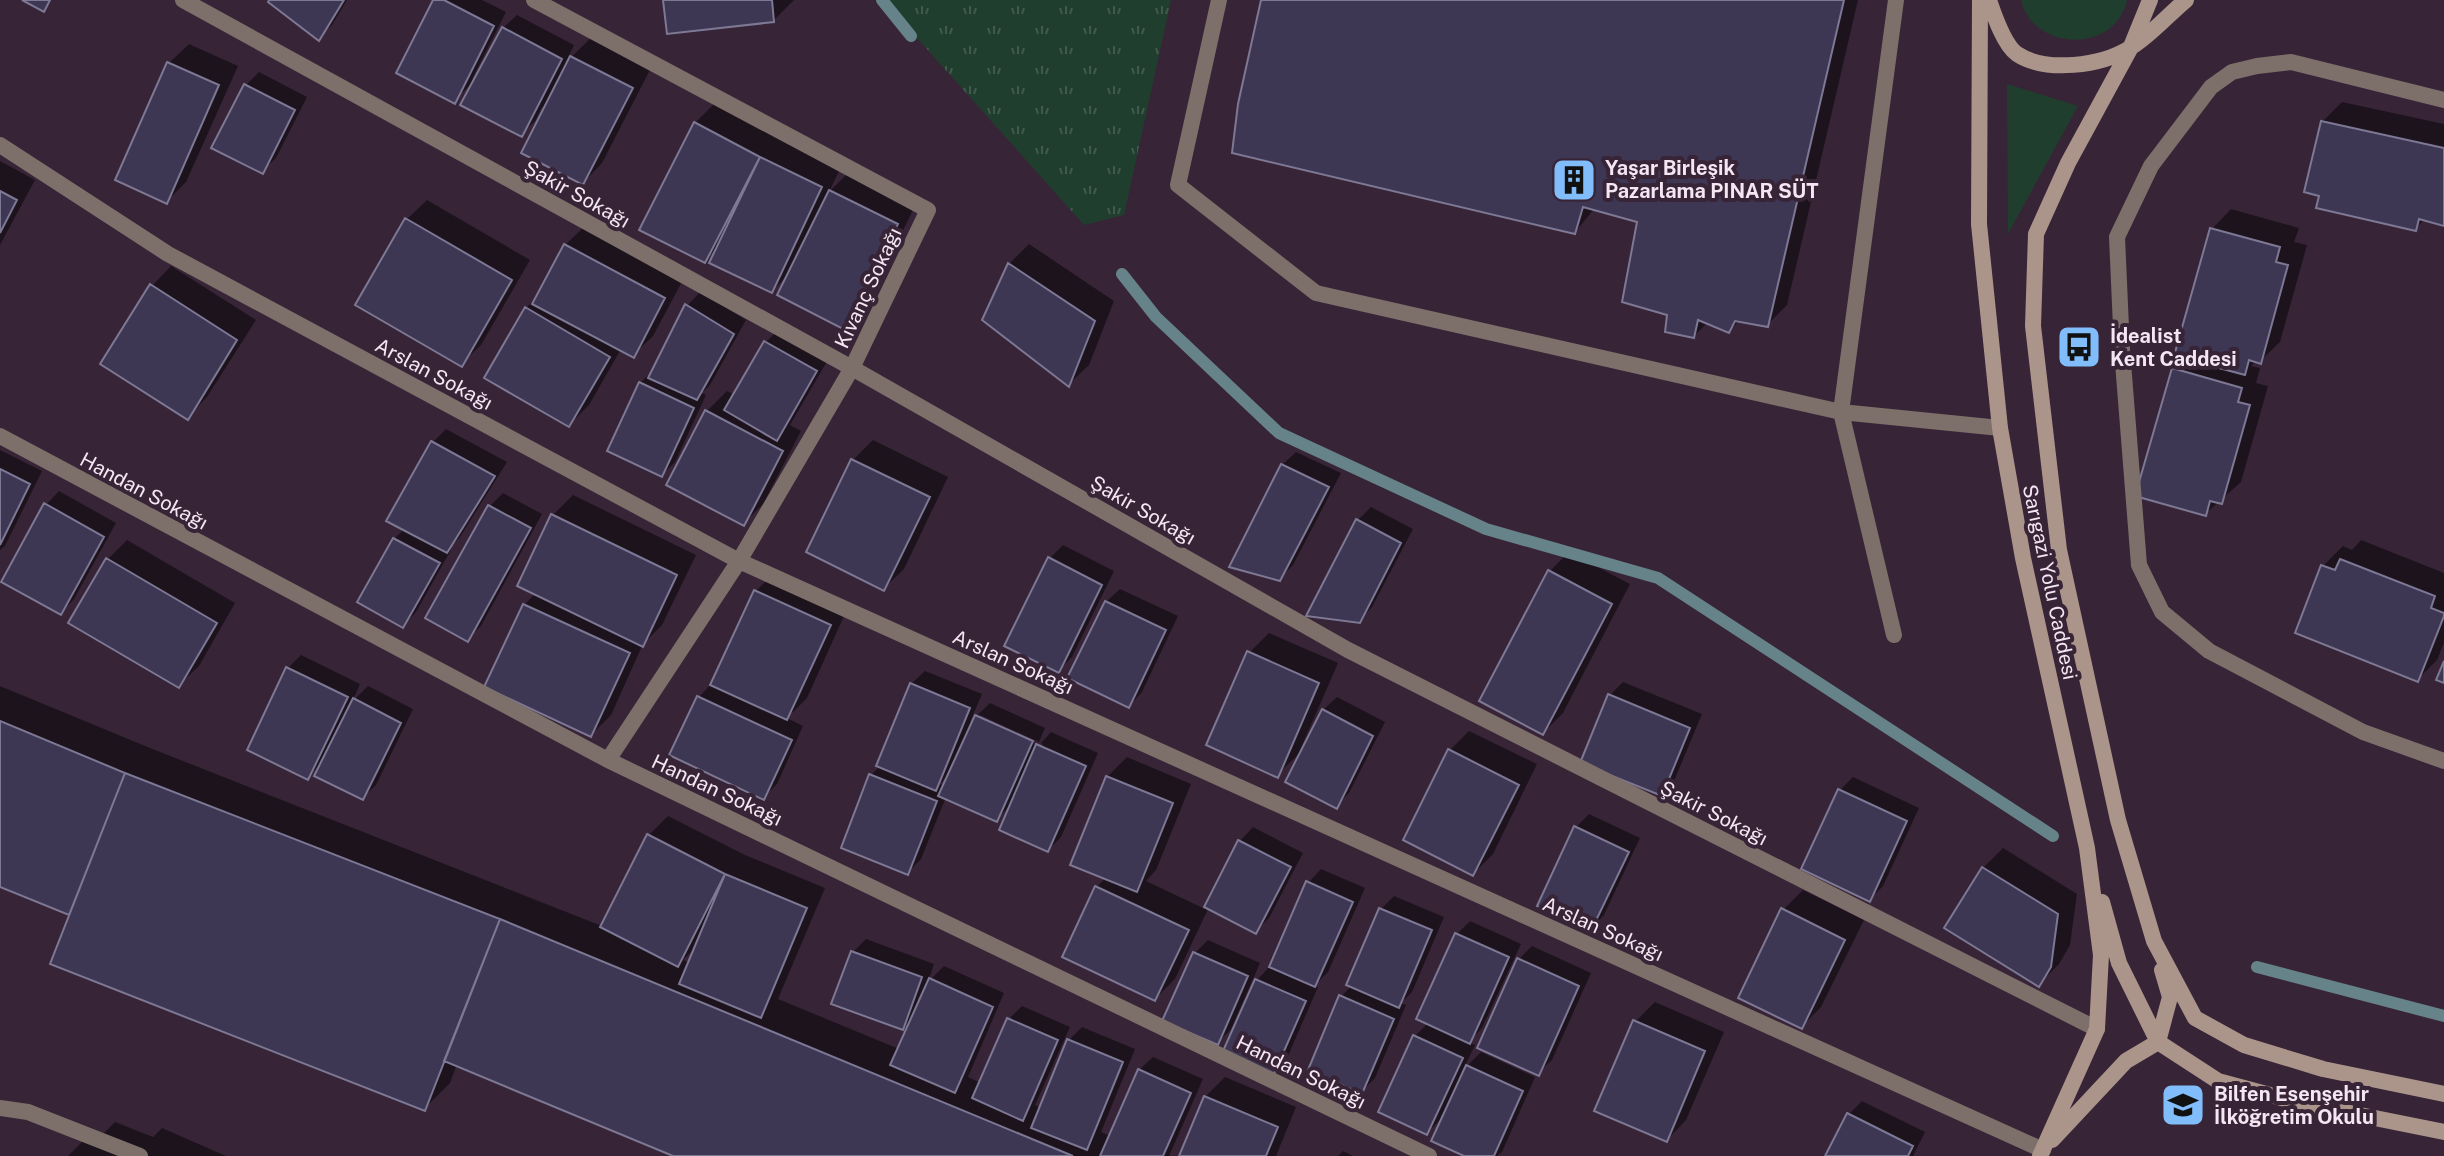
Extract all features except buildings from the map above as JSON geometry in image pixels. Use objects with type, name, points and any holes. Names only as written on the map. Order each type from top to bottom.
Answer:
[{"type":"street","name":"Şakir Sokağı","points":[[183,0],[852,368],[1348,650],[2097,1029]]},
{"type":"street","name":"Kıvanç Sokağı","points":[[534,0],[928,210],[852,368],[739,561],[608,760]]},
{"type":"street","points":[[1219,0],[1178,185],[1316,293],[1841,412],[2000,428]]},
{"type":"street","points":[[1894,635],[1841,412],[1896,0]]},
{"type":"street","name":"Sarıgazi Yolu Caddesi","points":[[1980,0],[1979,224],[2000,428],[2023,558],[2087,848],[2101,955],[2097,1029],[2042,1153]]},
{"type":"street","points":[[1989,0],[1996,22],[2015,53],[2043,65],[2084,65],[2130,49],[2186,0]]},
{"type":"street","points":[[2042,1153],[2126,1061],[2158,1042],[2170,997],[2118,820],[2059,550],[2033,326],[2036,234],[2068,163],[2130,49],[2150,0]]},
{"type":"street","points":[[2444,100],[2291,62],[2232,72],[2211,87],[2151,166],[2117,237],[2122,350],[2139,565],[2162,612],[2209,651],[2237,666],[2363,732],[2444,761]]},
{"type":"street","name":"Arslan Sokağı","points":[[0,145],[168,254],[739,561],[2042,1153]]},
{"type":"street","name":"Handan Sokağı","points":[[0,436],[608,760],[1429,1156]]},
{"type":"street","points":[[2087,848],[2119,963],[2158,1042],[2218,1081],[2300,1103],[2444,1132]]},
{"type":"street","points":[[2154,941],[2195,1018],[2244,1045],[2323,1069],[2444,1094]]},
{"type":"street","points":[[0,1108],[28,1112],[140,1156]]},
{"type":"green space","points":[[883,0],[1171,0],[1124,215],[1084,225]]},
{"type":"green space","points":[[2021,0],[2127,0],[2120,18],[2107,30],[2074,40],[2041,30],[2029,17]]},
{"type":"green space","points":[[2007,84],[2078,106],[2008,234]]},
{"type":"waterway","points":[[882,0],[911,36]]},
{"type":"waterway","points":[[1122,274],[1156,317],[1279,433],[1486,529],[1658,578],[2053,836]]},
{"type":"waterway","points":[[2257,967],[2444,1016]]},
{"type":"place","name":"Yaşar Birleşik Pazarlama PINAR SÜT","points":[[1574,180]]},
{"type":"place","name":"İdealist Kent Caddesi","points":[[2079,347]]},
{"type":"place","name":"Bilfen Esenşehir İlköğretim Okulu","points":[[2183,1105]]}]
